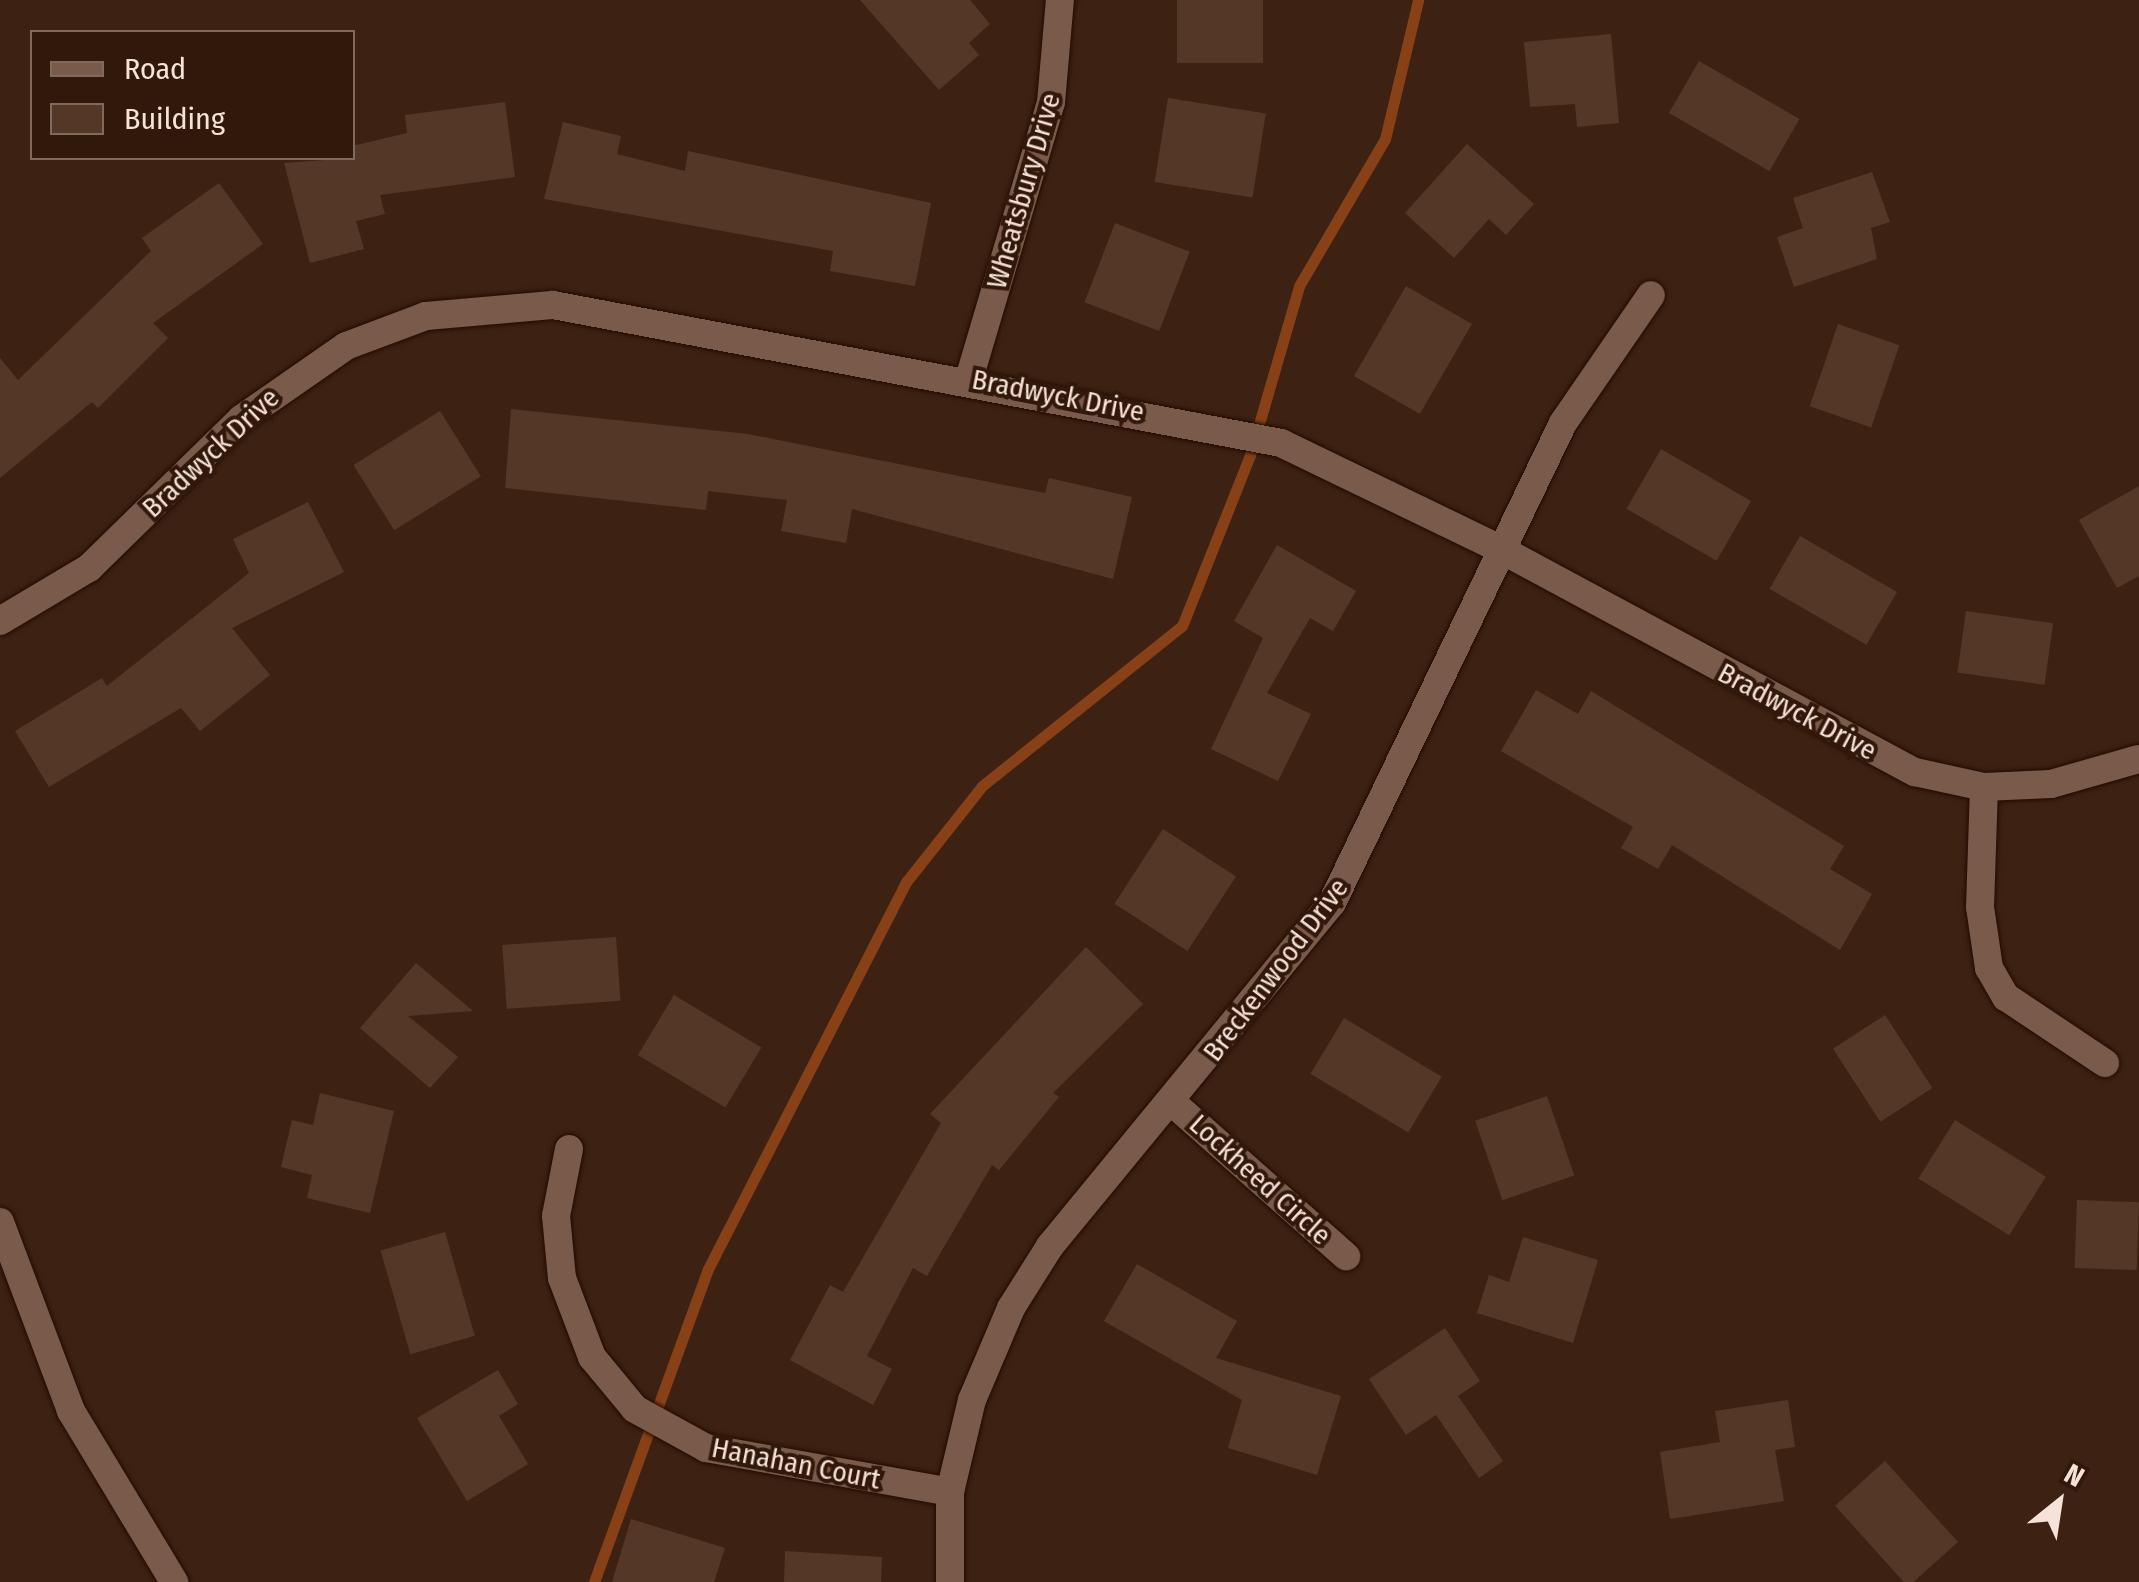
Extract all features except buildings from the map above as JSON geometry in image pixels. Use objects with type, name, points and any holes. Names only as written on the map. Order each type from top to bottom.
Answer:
[{"type":"street","name":"Wheatsbury Drive","points":[[969,378],[1051,102],[1060,0]]},
{"type":"street","name":"Breckenwood Drive","points":[[950,1582],[950,1492],[989,1352],[1030,1276],[1174,1104],[1332,903],[1563,423],[1651,294]]},
{"type":"street","name":"Bradwyck Drive","points":[[0,621],[89,568],[276,390],[346,346],[426,316],[553,306],[969,378],[1282,443],[1500,548],[1863,750],[1984,786],[2051,784],[2139,759]]},
{"type":"street","points":[[1984,786],[1980,907],[1990,968],[2006,997],[2105,1063]]},
{"type":"street","name":"Lockheed Circle","points":[[1174,1104],[1346,1256]]},
{"type":"street","name":"Hanahan Court","points":[[569,1149],[556,1216],[562,1278],[592,1357],[635,1408],[706,1448],[950,1492]]},
{"type":"street","points":[[0,1222],[71,1411],[174,1582]]},
{"type":"waterway","points":[[594,1582],[708,1269],[906,882],[982,786],[1182,626],[1250,455],[1299,286],[1385,139],[1418,0]]}]
